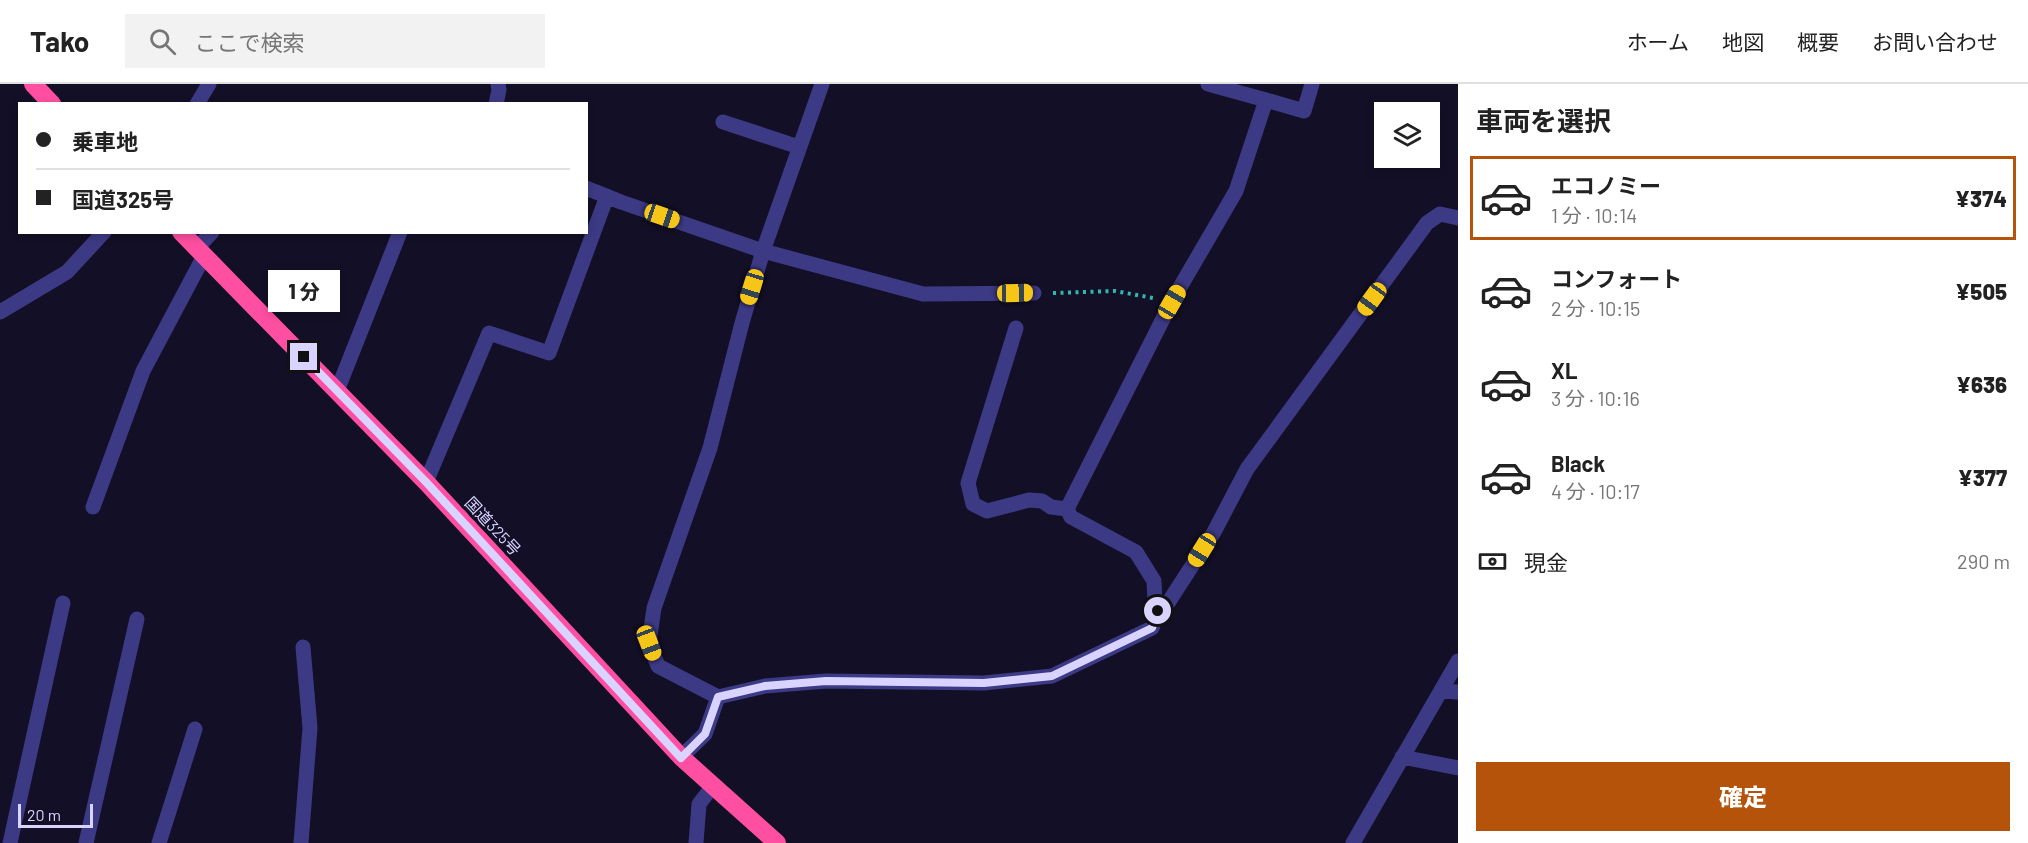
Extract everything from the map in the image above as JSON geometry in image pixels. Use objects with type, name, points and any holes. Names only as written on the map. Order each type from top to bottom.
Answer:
[{"type":"highway","points":[[33,84],[50,102]]},
{"type":"highway","name":"国道325号","points":[[184,234],[426,482],[681,758],[777,843]]},
{"type":"street","points":[[198,102],[209,84]]},
{"type":"street","points":[[496,102],[498,84]]},
{"type":"street","points":[[822,84],[763,251],[710,448],[654,608],[649,643],[658,666],[718,697],[765,686],[826,681],[984,683],[1052,676],[1152,628],[1158,611],[1154,581],[1136,552],[1071,517],[1067,508]]},
{"type":"street","points":[[1208,84],[1304,111],[1312,84]]},
{"type":"street","points":[[1067,508],[1172,302],[1236,191],[1266,100]]},
{"type":"street","points":[[723,122],[799,147]]},
{"type":"street","points":[[588,189],[763,251],[923,294],[1034,293]]},
{"type":"street","points":[[426,482],[489,333],[549,353],[608,196]]},
{"type":"street","points":[[1158,611],[1166,606],[1214,532],[1246,469],[1427,224],[1440,214],[1458,218]]},
{"type":"street","points":[[0,312],[67,272],[102,234]]},
{"type":"street","points":[[93,507],[143,371],[211,234]]},
{"type":"street","points":[[337,391],[399,234]]},
{"type":"street","points":[[1016,328],[968,483],[974,504],[987,511],[1029,500],[1042,501],[1051,507],[1067,508]]},
{"type":"street","points":[[10,843],[63,603]]},
{"type":"street","points":[[86,843],[137,619]]},
{"type":"street","points":[[302,843],[310,728],[303,647]]},
{"type":"street","points":[[1353,843],[1458,662]]},
{"type":"street","points":[[1441,691],[1458,692]]},
{"type":"street","points":[[681,758],[705,734],[718,697]]},
{"type":"street","points":[[159,843],[195,729]]},
{"type":"street","points":[[1402,758],[1458,768]]},
{"type":"street","points":[[696,843],[699,804],[713,786]]},
{"type":"path","points":[[1034,293],[1115,291],[1172,302]]},
{"type":"route","points":[[304,357],[426,482],[681,758],[705,734],[718,697],[765,686],[826,681],[984,683],[1052,676],[1152,628],[1158,611]]}]
